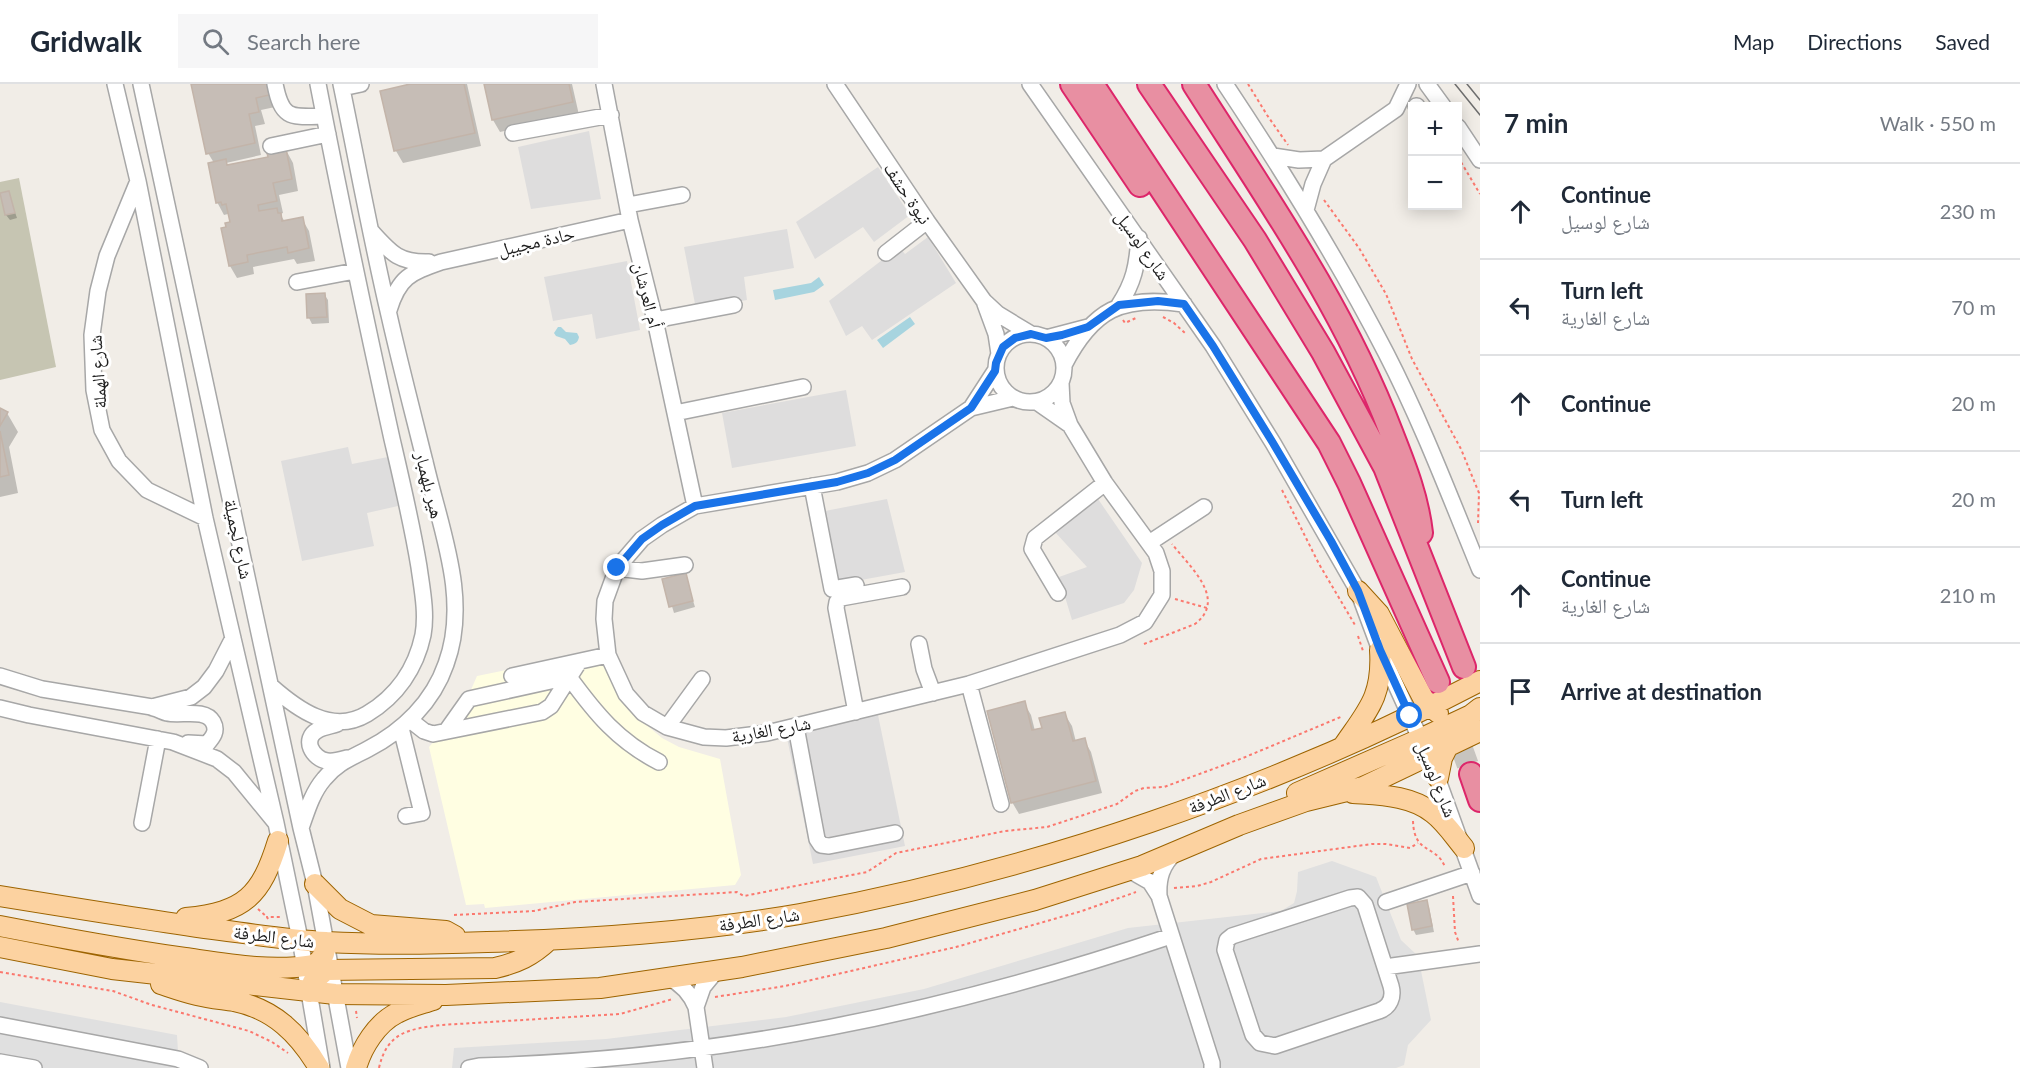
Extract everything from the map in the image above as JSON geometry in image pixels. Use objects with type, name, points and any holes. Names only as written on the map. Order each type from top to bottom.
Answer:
[{"type":"highway","points":[[1072,84],[1180,244],[1296,407],[1329,443]]},
{"type":"highway","points":[[1092,84],[1329,443],[1349,483],[1438,696]]},
{"type":"highway","points":[[1149,84],[1255,240],[1323,352],[1385,467],[1422,561],[1472,674]]},
{"type":"highway","points":[[1194,84],[1310,265],[1359,356],[1412,489],[1420,525],[1422,561]]},
{"type":"highway","name":"شارع لوسيل","points":[[1471,774],[1480,800]]},
{"type":"main road","points":[[1358,591],[1379,614],[1423,698],[1480,697]]},
{"type":"main road","points":[[1342,747],[1367,714],[1375,697],[1380,676],[1380,650]]},
{"type":"main road","name":"شارع الطرفة","points":[[0,896],[138,918],[326,942],[468,943],[549,940],[664,932],[799,914],[945,882],[1024,861],[1230,794],[1410,716],[1472,674]]},
{"type":"main road","points":[[1438,696],[1445,718],[1473,725]]},
{"type":"main road","points":[[1438,778],[1446,748],[1459,732],[1473,725],[1480,708]]},
{"type":"main road","points":[[1239,825],[1278,801],[1424,748],[1473,725]]},
{"type":"main road","name":"شارع الطرفة","points":[[0,947],[112,969],[334,994],[446,995],[600,988],[717,970],[886,938],[1035,900],[1129,870],[1239,825],[1306,801],[1363,787],[1424,748],[1446,748]]},
{"type":"main road","points":[[1344,793],[1387,796],[1420,805],[1439,819],[1464,848]]},
{"type":"main road","points":[[138,918],[163,919],[210,915],[241,903],[261,885],[270,866],[277,832]]},
{"type":"main road","points":[[315,884],[340,909],[371,925],[446,931],[468,943]]},
{"type":"main road","points":[[0,926],[127,950],[264,967],[305,966],[320,961],[325,954],[326,942]]},
{"type":"main road","points":[[309,992],[319,976],[326,970],[495,968],[515,963],[529,956],[549,940]]},
{"type":"main road","points":[[112,969],[197,995],[236,1001],[265,1011],[289,1027],[320,1068]]},
{"type":"main road","points":[[356,1068],[360,1054],[376,1030],[396,1013],[446,995]]},
{"type":"street","name":"شارع لجميلة","points":[[115,84],[138,181],[205,519],[300,939],[320,1068]]},
{"type":"street","name":"شارع لجميلة","points":[[141,84],[315,884],[349,1068]]},
{"type":"street","points":[[275,84],[281,107],[285,112],[302,117],[324,116]]},
{"type":"street","name":"هير بلهمبار","points":[[318,84],[355,271],[413,534],[424,603],[423,633],[416,660],[405,680],[391,696],[366,715],[316,730],[311,736],[309,744],[311,752],[317,758],[332,762],[366,751],[392,736],[427,701],[446,665],[453,639],[456,611],[451,568],[388,313],[342,86]]},
{"type":"street","points":[[342,86],[361,84]]},
{"type":"street","name":"أم العرشان","points":[[604,84],[629,212],[695,506]]},
{"type":"street","name":"نيوة حشف","points":[[835,84],[984,301],[998,314],[1039,336]]},
{"type":"street","name":"شارع لوسيل","points":[[1030,84],[1213,346],[1273,443],[1358,591],[1380,650],[1438,778],[1480,896]]},
{"type":"street","points":[[1225,84],[1306,210],[1386,353],[1425,438],[1475,532],[1480,570]]},
{"type":"street","points":[[1396,109],[1408,84]]},
{"type":"street","points":[[1427,84],[1440,102]]},
{"type":"street","points":[[1306,210],[1313,184],[1324,159],[1396,109],[1408,108]]},
{"type":"street","points":[[513,133],[611,115]]},
{"type":"street","points":[[1462,133],[1480,159]]},
{"type":"street","points":[[271,146],[328,134]]},
{"type":"street","points":[[1273,156],[1299,160],[1324,159]]},
{"type":"street","name":"شارع الهملة","points":[[138,181],[107,256],[98,291],[92,335],[96,400],[102,430],[119,461],[147,490],[205,519]]},
{"type":"street","name":"حادة مجيبل","points":[[388,313],[394,293],[408,275],[441,262],[629,212],[682,195]]},
{"type":"street","points":[[886,253],[927,221]]},
{"type":"street","name":"حادة مجيبل","points":[[372,232],[390,252],[398,257],[417,263],[441,262]]},
{"type":"street","points":[[1138,238],[1137,265],[1133,279],[1119,305],[1088,327],[1064,365],[1061,383],[1062,403],[1070,425],[1105,483],[1156,553],[1162,572],[1162,595]]},
{"type":"street","points":[[297,282],[355,271]]},
{"type":"street","name":"نيوة حشف","points":[[984,301],[996,334],[999,354]]},
{"type":"street","points":[[1119,305],[1158,301],[1184,304]]},
{"type":"street","points":[[655,320],[734,305]]},
{"type":"street","points":[[1061,383],[1055,392],[1037,402],[1029,403],[1013,398],[999,384],[995,371],[999,354],[1008,342],[1023,335],[1039,336],[1088,327]]},
{"type":"street","points":[[1039,336],[1055,345],[1064,365]]},
{"type":"street","name":"شارع الغارية","points":[[971,408],[995,371]]},
{"type":"street","points":[[675,413],[803,387]]},
{"type":"street","name":"شارع الغارية","points":[[1013,398],[971,408],[895,460],[868,473],[837,482],[695,506],[642,539],[617,568],[605,601],[604,618],[608,656],[626,694],[643,713],[667,727],[704,737],[726,738],[767,734],[969,684],[1120,636],[1145,622],[1162,595]]},
{"type":"street","points":[[1037,402],[1070,425]]},
{"type":"street","points":[[1058,593],[1032,549],[1032,544],[1035,538],[1105,483]]},
{"type":"street","points":[[812,486],[832,589],[900,582],[841,598],[837,602],[836,608],[856,712]]},
{"type":"street","points":[[1149,543],[1204,507]]},
{"type":"street","points":[[617,568],[642,571],[685,565]]},
{"type":"street","points":[[152,707],[191,696],[204,687],[216,671],[233,638]]},
{"type":"street","points":[[919,644],[924,669],[933,693]]},
{"type":"street","points":[[512,676],[608,656]]},
{"type":"street","points":[[405,724],[430,734],[546,710],[551,706],[579,662]]},
{"type":"street","points":[[0,676],[42,689],[152,707],[166,713],[199,714],[209,717],[215,726],[214,736],[207,744],[165,741],[0,708]]},
{"type":"street","points":[[447,730],[469,699],[569,677]]},
{"type":"street","points":[[569,677],[592,708],[620,737],[633,748],[659,762]]},
{"type":"street","points":[[667,727],[702,679]]},
{"type":"street","points":[[969,684],[1001,804]]},
{"type":"street","points":[[271,686],[290,704],[307,714],[320,719],[345,722]]},
{"type":"street","points":[[405,724],[422,813],[406,816]]},
{"type":"street","points":[[796,727],[817,839],[821,845],[829,846],[895,832]]},
{"type":"street","points":[[165,741],[217,759],[234,772],[277,832]]},
{"type":"street","points":[[142,823],[165,741]]},
{"type":"street","name":"هير بلهمبار","points":[[301,828],[315,790],[325,777],[348,758]]},
{"type":"street","points":[[1176,852],[1163,867],[1158,886],[1159,896],[1212,1068]]},
{"type":"street","points":[[1129,870],[1150,882],[1159,896]]},
{"type":"street","points":[[1386,902],[1472,873]]},
{"type":"street","points":[[1358,897],[1365,905],[1385,967],[1392,996],[1384,1009],[1270,1046],[1260,1043],[1253,1035],[1226,950],[1226,943],[1232,936],[1358,897]]},
{"type":"street","points":[[469,1068],[602,1060],[702,1050],[861,1023],[940,1005],[1095,962],[1172,936]]},
{"type":"street","points":[[1463,955],[1480,944]]},
{"type":"street","points":[[1385,967],[1480,954]]},
{"type":"street","points":[[696,1007],[703,987],[717,970]]},
{"type":"street","points":[[669,978],[688,992],[696,1007],[705,1068]]},
{"type":"street","points":[[0,1025],[157,1062],[185,1061],[200,1068]]},
{"type":"street","points":[[0,1062],[34,1068]]},
{"type":"path","points":[[1248,84],[1290,148]]},
{"type":"path","points":[[1462,164],[1480,194]]},
{"type":"path","points":[[1321,194],[1359,248],[1386,294],[1412,359],[1461,449],[1479,493],[1478,523],[1475,532]]},
{"type":"path","points":[[1144,644],[1195,624],[1201,619],[1209,600],[1205,588],[1168,540]]},
{"type":"path","points":[[1162,595],[1207,608]]},
{"type":"path","points":[[0,972],[113,991],[152,1005],[249,1031],[272,1042],[290,1055]]},
{"type":"shaded area","points":[[589,131],[601,199],[531,209],[518,147]]},
{"type":"shaded area","points":[[878,167],[910,215],[874,242],[863,227],[815,259],[796,222]]},
{"type":"shaded area","points":[[19,178],[56,367],[0,380],[0,182]]},
{"type":"shaded area","points":[[787,229],[794,268],[744,277],[747,300],[696,309],[684,247]]},
{"type":"shaded area","points":[[928,237],[956,283],[872,340],[862,326],[846,336],[829,301],[899,247],[905,254]]},
{"type":"shaded area","points":[[627,261],[640,330],[596,339],[592,314],[553,321],[544,277]]},
{"type":"shaded area","points":[[846,390],[856,446],[732,468],[722,413]]},
{"type":"shaded area","points":[[348,447],[352,464],[388,457],[398,506],[367,513],[374,546],[302,561],[281,461]]},
{"type":"shaded area","points":[[887,499],[905,572],[839,584],[825,511]]},
{"type":"shaded area","points":[[1098,499],[1142,563],[1134,590],[1124,603],[1072,620],[1059,577],[1087,567],[1055,532]]},
{"type":"shaded area","points":[[601,651],[621,697],[638,718],[662,738],[679,747],[720,759],[741,875],[735,885],[485,908],[484,904],[466,905],[429,747],[445,729],[470,692],[477,676]]},
{"type":"shaded area","points":[[878,715],[905,846],[813,864],[786,733]]},
{"type":"shaded area","points":[[1332,861],[1376,877],[1401,940],[1418,956],[1431,1020],[1408,1045],[1404,1065],[1396,1068],[452,1068],[454,1048],[606,1039],[786,1017],[924,989],[1128,928],[1281,911],[1294,903],[1298,872]]},
{"type":"shaded area","points":[[0,1002],[177,1035],[179,1068],[0,1068]]},
{"type":"water","points":[[819,277],[824,285],[814,292],[775,300],[773,290],[811,283]]},
{"type":"water","points":[[910,317],[915,324],[883,348],[877,340]]},
{"type":"water","points":[[558,327],[566,332],[577,333],[579,337],[577,341],[570,345],[565,339],[556,336],[554,333]]},
{"type":"building","points":[[191,84],[267,84],[269,95],[256,98],[259,112],[249,114],[255,143],[206,154]]},
{"type":"building","points":[[410,84],[464,84],[475,133],[394,151],[380,91]]},
{"type":"building","points":[[484,84],[569,84],[573,102],[492,120]]},
{"type":"building","points":[[286,149],[292,179],[273,183],[277,201],[258,205],[259,211],[277,208],[278,213],[281,213],[282,221],[303,217],[309,248],[288,253],[287,247],[247,255],[248,262],[229,266],[221,228],[226,227],[225,223],[230,222],[226,204],[216,203],[208,163],[226,159],[227,165],[268,157],[267,153]]},
{"type":"building","points":[[9,191],[15,213],[5,215],[0,193]]},
{"type":"building","points":[[325,293],[327,317],[307,318],[306,294]]},
{"type":"building","points":[[0,408],[8,412],[0,426]]},
{"type":"building","points":[[0,431],[9,475],[0,477]]},
{"type":"building","points":[[686,573],[693,601],[669,607],[662,579]]},
{"type":"building","points":[[1025,701],[1032,730],[1042,728],[1039,718],[1065,712],[1073,741],[1085,738],[1096,781],[1011,803],[987,711]]},
{"type":"building","points":[[1427,900],[1432,926],[1412,930],[1407,904]]},
{"type":"tunnel","points":[[1438,682],[1471,774]]},
{"type":"tram line","points":[[1455,84],[1480,115]]},
{"type":"tram line","points":[[1467,84],[1480,100]]},
{"type":"route","points":[[617,568],[642,539],[695,506],[837,482],[868,473],[895,460],[971,408],[979,399],[995,371],[1003,347],[1015,338],[1031,334],[1046,338],[1088,327],[1119,305],[1158,301],[1184,304],[1213,346],[1331,541],[1358,591],[1380,650],[1410,716]]}]
